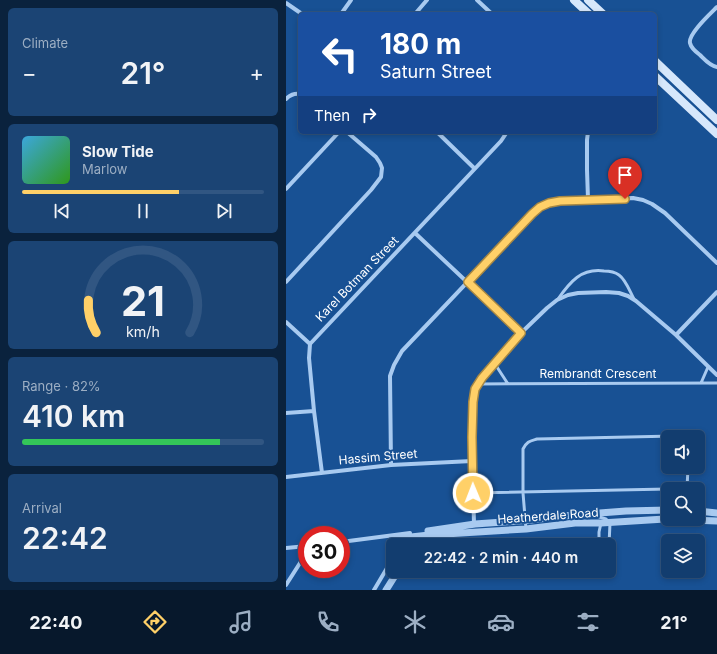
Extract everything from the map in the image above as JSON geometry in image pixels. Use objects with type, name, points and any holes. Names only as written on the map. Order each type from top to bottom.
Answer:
[{"type":"main road","points":[[574,0],[587,12]]},
{"type":"main road","points":[[588,0],[601,12]]},
{"type":"main road","points":[[657,64],[717,120]]},
{"type":"main road","points":[[657,78],[717,134]]},
{"type":"street","points":[[342,12],[351,0]]},
{"type":"street","points":[[417,12],[426,0]]},
{"type":"street","points":[[477,0],[490,12]]},
{"type":"street","points":[[286,3],[299,12]]},
{"type":"street","points":[[717,7],[693,32],[690,38],[690,43],[692,48],[699,55],[713,67],[717,68]]},
{"type":"street","points":[[286,99],[289,96],[298,94]]},
{"type":"street","points":[[286,189],[337,134]]},
{"type":"street","points":[[286,282],[371,190],[381,177],[382,168],[376,157],[349,134]]},
{"type":"street","points":[[439,134],[474,168]]},
{"type":"street","name":"Karel Botman Street","points":[[310,344],[506,134]]},
{"type":"street","points":[[588,134],[586,170],[588,199]]},
{"type":"street","points":[[391,465],[390,376],[394,364],[402,351],[540,207],[549,203],[560,201],[588,199],[633,198],[643,200],[665,213],[717,263]]},
{"type":"street","points":[[415,233],[521,333]]},
{"type":"street","points":[[471,532],[475,524],[472,461],[473,402],[475,389],[521,333],[557,300],[578,292],[619,293],[628,296],[634,299],[676,335],[717,375]]},
{"type":"street","points":[[676,335],[717,292]]},
{"type":"street","points":[[286,322],[310,344],[309,358],[322,473]]},
{"type":"street","points":[[286,413],[314,410]]},
{"type":"street","name":"Hassim Street","points":[[286,476],[391,465],[472,461]]},
{"type":"street","name":"Heatherdale Road","points":[[410,538],[475,524],[613,512],[661,510]]},
{"type":"street","points":[[705,511],[717,512]]},
{"type":"street","points":[[705,516],[715,521]]},
{"type":"street","points":[[528,520],[535,523],[557,525]]},
{"type":"street","name":"Heatherdale Road","points":[[410,538],[429,535],[526,529],[557,525],[661,520]]},
{"type":"street","name":"Heatherdale Road","points":[[705,520],[715,521]]},
{"type":"street","points":[[475,524],[491,531]]},
{"type":"street","points":[[425,538],[429,535]]},
{"type":"street","name":"Heatherdale Road","points":[[380,538],[386,538]]},
{"type":"street","name":"Heatherdale Road","points":[[350,541],[386,538]]},
{"type":"street","points":[[286,548],[298,547]]},
{"type":"street","points":[[286,585],[298,566]]},
{"type":"street","points":[[374,590],[386,570]]},
{"type":"street","points":[[386,590],[394,578]]},
{"type":"lane","points":[[557,300],[576,277],[589,271],[599,270],[619,274],[634,299]]},
{"type":"lane","points":[[495,364],[508,384]]},
{"type":"lane","points":[[701,383],[708,367]]},
{"type":"lane","name":"Rembrandt Crescent","points":[[478,384],[717,383]]},
{"type":"lane","points":[[526,529],[528,520],[523,493],[524,449],[526,444],[530,441],[537,439],[661,436]]},
{"type":"lane","points":[[473,493],[661,489]]},
{"type":"lane","points":[[599,538],[599,532],[613,512]]},
{"type":"lane","points":[[573,515],[598,516],[606,522],[608,538]]},
{"type":"route","points":[[473,493],[472,437],[475,389],[482,378],[521,333],[468,282],[540,207],[549,203],[560,201],[625,199]]}]
